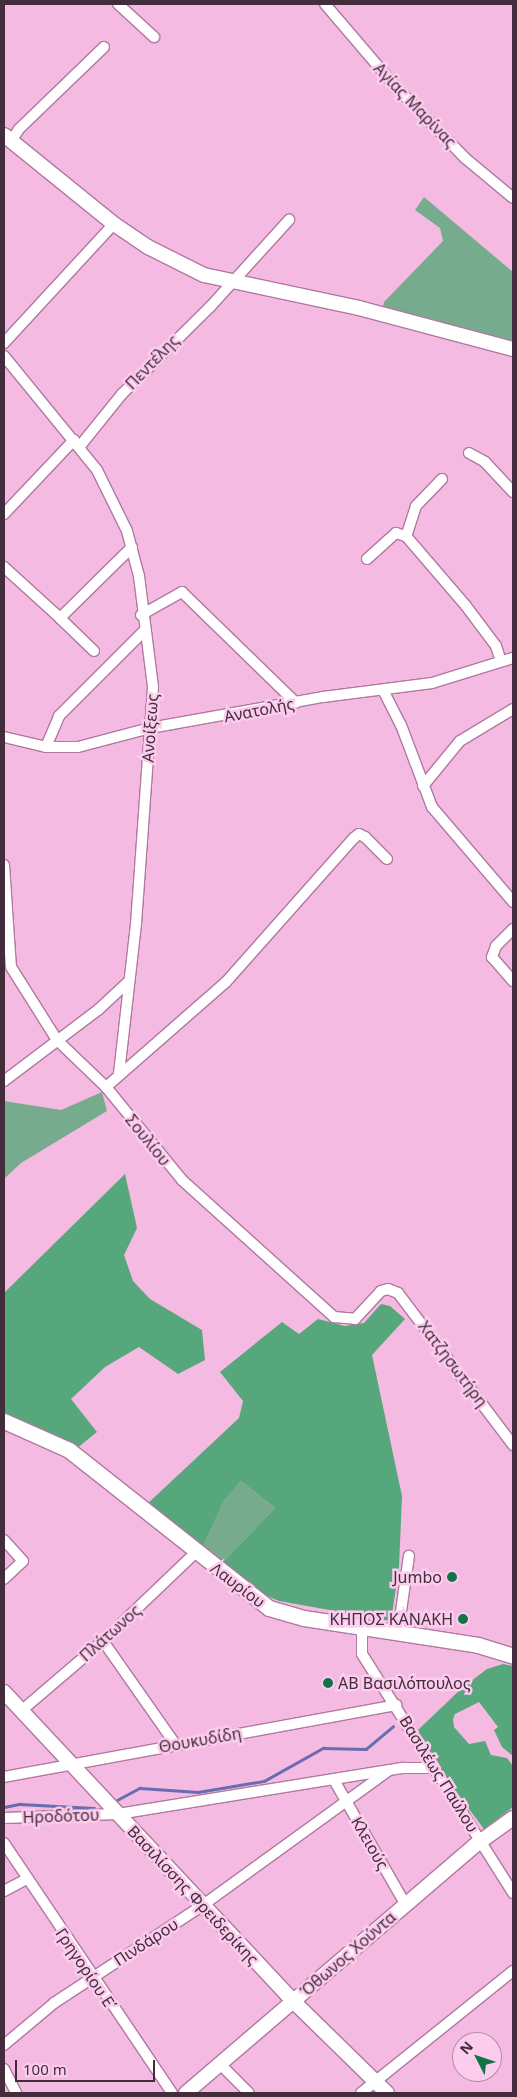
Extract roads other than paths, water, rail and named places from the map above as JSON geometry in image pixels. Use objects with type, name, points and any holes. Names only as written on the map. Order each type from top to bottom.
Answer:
[{"type":"main road","name":"Λαυρίου","points":[[4,1421],[69,1450],[252,1598],[275,1610],[478,1645],[513,1656]]},
{"type":"street","points":[[118,4],[154,37]]},
{"type":"street","name":"Αγίας Μαρίνας","points":[[325,4],[396,87],[465,158],[513,198]]},
{"type":"street","points":[[104,46],[19,129],[7,138],[114,224],[181,265],[229,283],[365,310],[513,349]]},
{"type":"street","name":"Πεντέλης","points":[[4,514],[77,443],[289,220]]},
{"type":"street","points":[[4,343],[114,224]]},
{"type":"street","name":"Ανοίξεως","points":[[4,356],[77,443],[106,486],[132,547],[152,678],[150,728],[129,981],[119,1074]]},
{"type":"street","points":[[469,453],[485,462],[513,492]]},
{"type":"street","points":[[406,536],[416,506],[442,479]]},
{"type":"street","points":[[367,559],[396,533],[406,536],[481,626],[496,646],[501,661]]},
{"type":"street","points":[[60,618],[132,547]]},
{"type":"street","points":[[4,567],[94,651]]},
{"type":"street","points":[[141,615],[182,592],[296,703]]},
{"type":"street","points":[[46,747],[59,716],[144,631]]},
{"type":"street","name":"Ανατολής","points":[[4,737],[46,747],[78,747],[150,728],[296,703],[384,692],[432,682],[513,658]]},
{"type":"street","points":[[384,692],[402,725],[423,786],[438,816],[513,902]]},
{"type":"street","points":[[423,786],[460,741],[513,709]]},
{"type":"street","points":[[106,1087],[119,1074],[164,1040],[226,982],[354,838],[359,834],[365,837],[387,859]]},
{"type":"street","name":"Σουλίου","points":[[4,865],[11,967],[57,1040],[106,1087],[182,1180],[334,1317],[355,1319],[376,1295],[388,1289]]},
{"type":"street","points":[[513,929],[496,946],[492,957],[513,981]]},
{"type":"street","points":[[4,1081],[129,981]]},
{"type":"street","name":"Χατζησωτήρη","points":[[388,1289],[410,1306],[513,1445]]},
{"type":"street","points":[[4,1540],[23,1561],[4,1579]]},
{"type":"street","name":"Πλάτωνος","points":[[21,1711],[103,1642],[196,1552]]},
{"type":"street","points":[[398,1632],[409,1556]]},
{"type":"street","name":"Βασιλέως Παύλου","points":[[362,1626],[362,1654],[396,1705],[513,1894]]},
{"type":"street","points":[[103,1642],[175,1744]]},
{"type":"street","name":"Βασιλίσσης Φρειδερίκης","points":[[4,1692],[293,2001],[387,2093]]},
{"type":"street","name":"Θουκυδίδη","points":[[4,1777],[69,1762],[396,1705]]},
{"type":"street","name":"Ηροδότου","points":[[4,1818],[118,1814],[388,1771],[434,1768]]},
{"type":"street","name":"Πινδάρου","points":[[4,2045],[92,1978],[203,1905],[388,1771]]},
{"type":"street","name":"Κλειούς","points":[[334,1780],[406,1905]]},
{"type":"street","name":"Όθωνος Χούντα","points":[[186,2093],[481,1841],[513,1818]]},
{"type":"street","name":"Γρηγορίου Ε΄","points":[[4,1843],[92,1978],[172,2093]]},
{"type":"street","points":[[4,1891],[27,1879]]},
{"type":"street","points":[[361,2093],[513,1971]]},
{"type":"street","points":[[219,2064],[249,2093]]},
{"type":"street","points":[[4,2069],[16,2093]]},
{"type":"waterway","points":[[117,1800],[140,1788],[198,1792],[264,1781],[323,1748],[366,1749],[393,1726]]},
{"type":"waterway","points":[[4,1807],[20,1804],[94,1808]]},
{"type":"place","name":"Jumbo","points":[[452,1577]]},
{"type":"place","name":"ΚΗΠΟΣ ΚΑΝΑΚΗ","points":[[463,1619]]},
{"type":"place","name":"ΑΒ Βασιλόπουλος","points":[[328,1683]]}]
